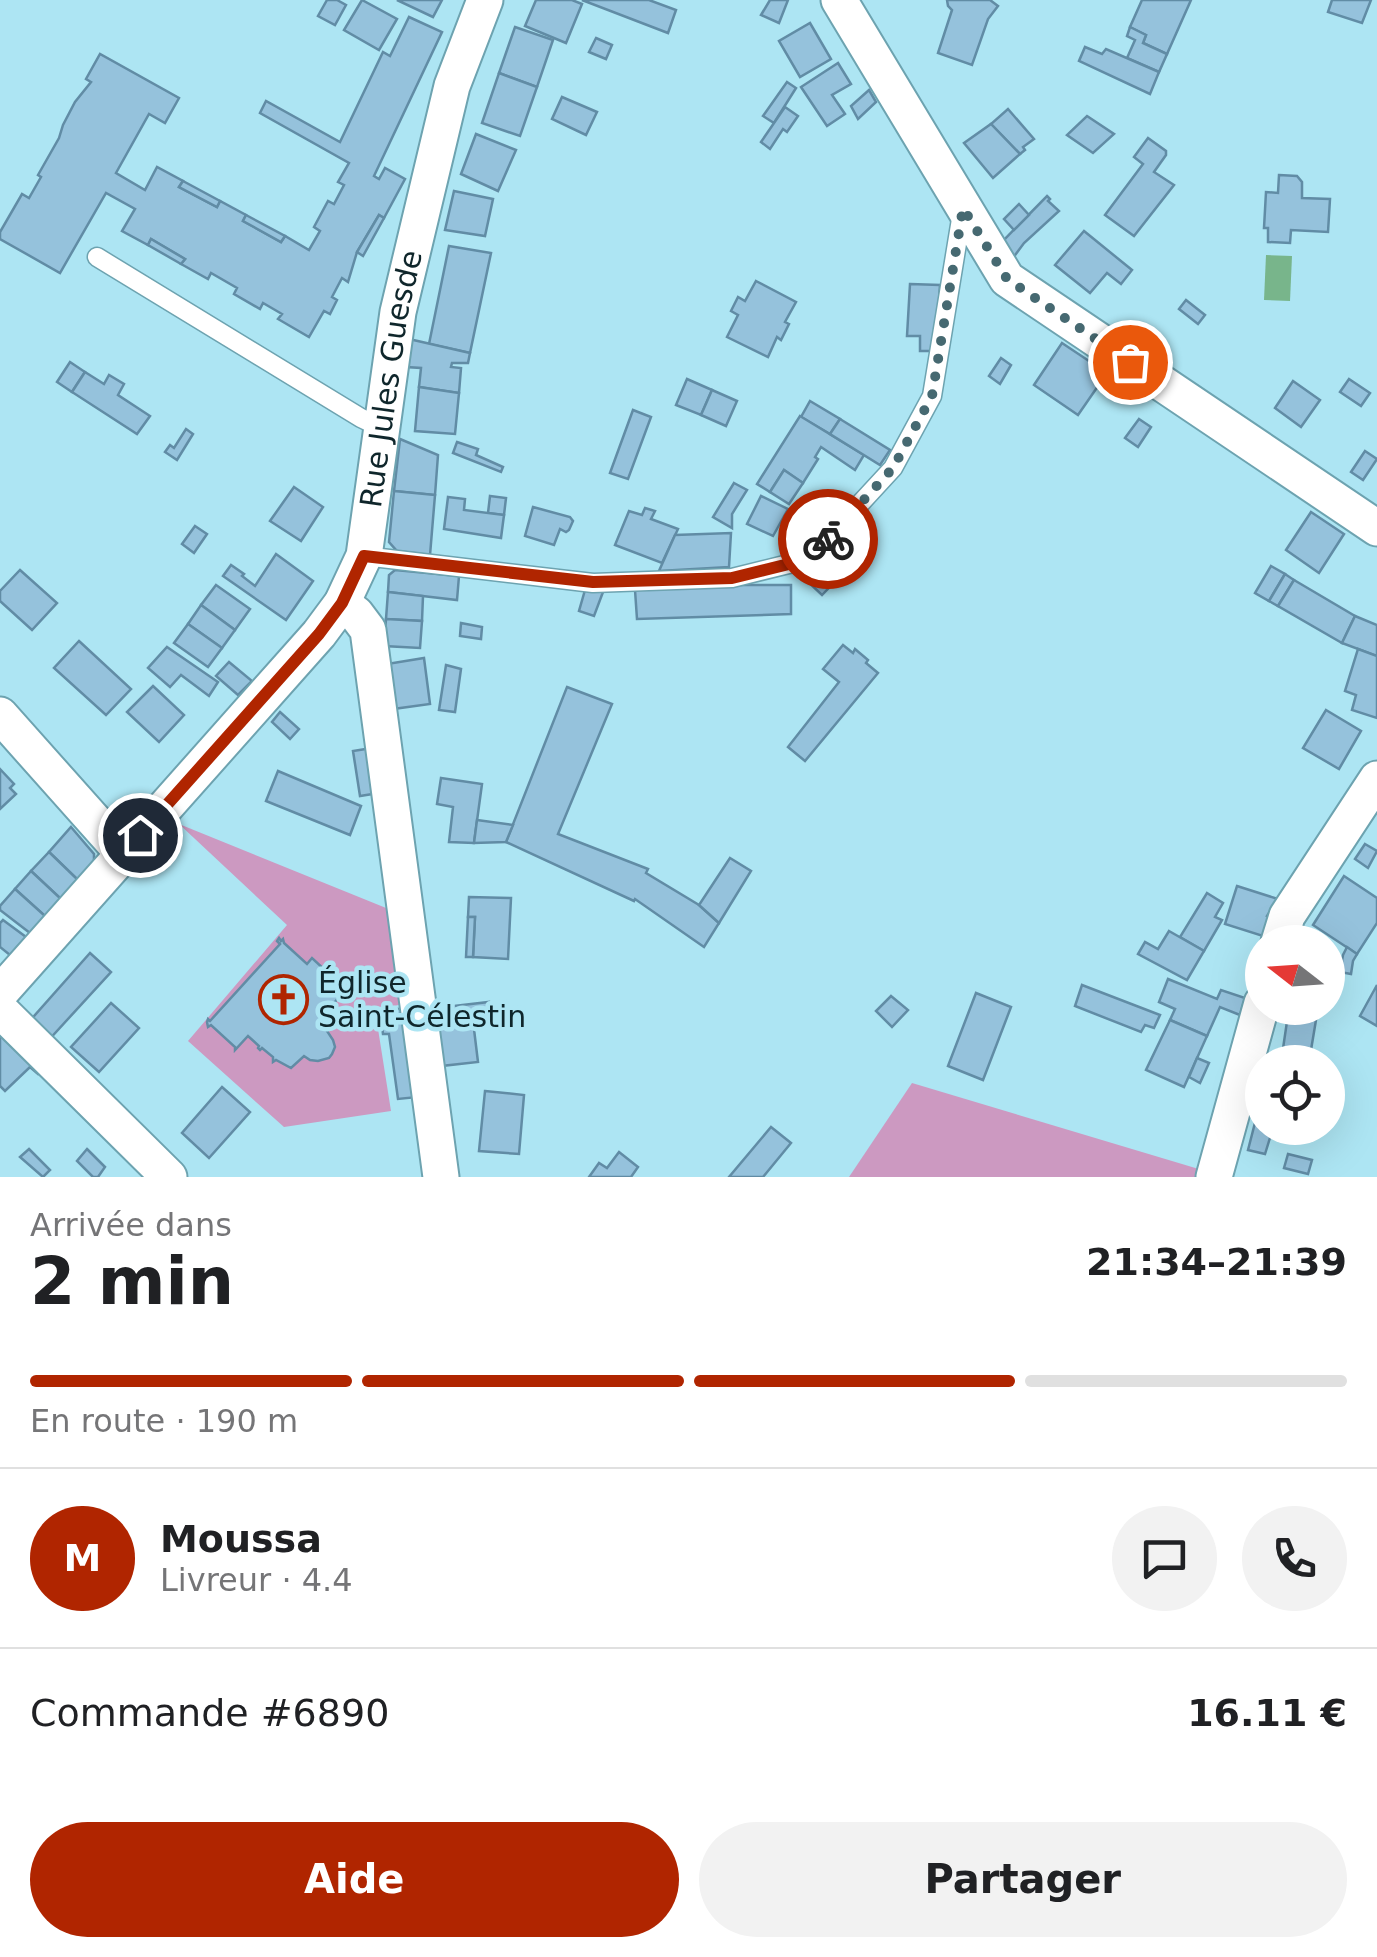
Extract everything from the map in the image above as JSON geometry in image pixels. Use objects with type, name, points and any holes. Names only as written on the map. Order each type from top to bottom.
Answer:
[{"type":"street","name":"Rue Jules Guesde","points":[[0,992],[319,634],[342,603],[364,556],[398,312],[452,86],[486,0]]},
{"type":"street","points":[[839,0],[1007,279],[1377,528]]},
{"type":"street","points":[[342,603],[368,630],[441,1177]]},
{"type":"street","points":[[0,716],[123,853]]},
{"type":"street","points":[[1284,925],[1377,780]]},
{"type":"street","points":[[0,1010],[168,1177]]},
{"type":"street","points":[[1214,1177],[1256,1025]]},
{"type":"lane","points":[[364,556],[593,582],[732,578],[809,559],[893,468],[932,396],[963,208]]},
{"type":"lane","points":[[97,258],[382,428]]},
{"type":"shaded area","points":[[1266,255],[1292,256],[1290,301],[1264,300]]},
{"type":"shaded area","points":[[179,824],[391,910],[403,1004],[375,1010],[391,1111],[284,1127],[188,1041],[287,925]]},
{"type":"shaded area","points":[[912,1083],[1202,1170],[1200,1177],[849,1177]]},
{"type":"building","points":[[327,0],[346,5],[335,25],[318,16]]},
{"type":"building","points":[[362,0],[397,19],[379,50],[344,30]]},
{"type":"building","points":[[397,0],[442,0],[433,17]]},
{"type":"building","points":[[536,0],[572,0],[582,4],[566,43],[525,26]]},
{"type":"building","points":[[582,0],[649,0],[676,10],[668,33]]},
{"type":"building","points":[[770,0],[788,0],[779,23],[761,15]]},
{"type":"building","points":[[947,0],[990,0],[998,6],[988,19],[972,65],[938,53],[952,10]]},
{"type":"building","points":[[1142,0],[1191,0],[1167,54],[1143,43],[1146,35],[1130,27]]},
{"type":"building","points":[[1332,0],[1371,0],[1362,23],[1328,12]]},
{"type":"building","points":[[409,17],[442,32],[374,176],[379,179],[385,168],[405,179],[384,218],[379,215],[357,252],[348,282],[342,278],[332,297],[337,300],[330,314],[324,311],[309,337],[278,319],[282,314],[263,303],[260,309],[234,294],[237,288],[211,273],[208,279],[181,264],[185,259],[151,239],[148,245],[122,231],[135,209],[106,193],[60,273],[0,239],[0,232],[22,194],[29,198],[41,177],[38,175],[75,102],[91,82],[86,79],[100,54],[179,98],[165,123],[149,114],[116,173],[145,190],[157,167],[183,181],[179,187],[217,207],[220,201],[246,215],[243,221],[281,242],[285,236],[309,250],[320,231],[314,227],[328,201],[334,204],[344,185],[338,182],[349,163],[260,113],[266,101],[340,142],[383,52],[390,56]]},
{"type":"building","points":[[810,23],[831,59],[800,77],[779,41]]},
{"type":"building","points":[[515,27],[553,40],[537,87],[499,73]]},
{"type":"building","points":[[1130,27],[1146,35],[1143,43],[1167,54],[1159,72],[1127,58],[1135,40],[1127,36]]},
{"type":"building","points":[[596,38],[612,45],[606,59],[589,52]]},
{"type":"building","points":[[1085,47],[1102,54],[1106,49],[1159,72],[1150,94],[1079,61]]},
{"type":"building","points":[[838,63],[851,84],[832,95],[845,114],[827,126],[801,87]]},
{"type":"building","points":[[499,73],[537,87],[520,136],[482,123]]},
{"type":"building","points":[[787,82],[796,88],[774,123],[763,116]]},
{"type":"building","points":[[869,90],[876,102],[858,119],[851,106]]},
{"type":"building","points":[[562,97],[597,112],[586,135],[552,119]]},
{"type":"building","points":[[785,107],[798,116],[787,132],[783,129],[770,149],[761,142]]},
{"type":"building","points":[[1008,109],[1034,139],[1020,154],[991,124]]},
{"type":"building","points":[[1087,116],[1114,134],[1093,153],[1067,135]]},
{"type":"building","points":[[991,124],[1020,154],[993,178],[964,143]]},
{"type":"building","points":[[476,134],[516,150],[498,191],[461,174]]},
{"type":"building","points":[[1148,138],[1166,151],[1154,172],[1174,185],[1134,236],[1105,215],[1143,164],[1134,157]]},
{"type":"building","points":[[1279,175],[1297,176],[1302,182],[1302,198],[1330,199],[1328,232],[1291,230],[1290,243],[1268,242],[1268,228],[1264,228],[1266,192],[1278,193]]},
{"type":"building","points":[[183,181],[220,201],[217,207],[179,187]]},
{"type":"building","points":[[454,191],[493,199],[485,236],[445,230]]},
{"type":"building","points":[[1047,196],[1059,211],[1024,243],[1010,262],[997,247]]},
{"type":"building","points":[[1019,204],[1029,215],[1014,230],[1004,219]]},
{"type":"building","points":[[246,215],[285,236],[281,242],[243,221]]},
{"type":"building","points":[[379,215],[384,218],[363,256],[357,252]]},
{"type":"building","points":[[1084,231],[1132,270],[1121,284],[1107,273],[1090,293],[1055,265]]},
{"type":"building","points":[[151,239],[185,259],[181,264],[148,245]]},
{"type":"building","points":[[449,246],[491,253],[470,353],[429,344]]},
{"type":"building","points":[[756,281],[796,302],[781,340],[777,337],[768,357],[727,337],[738,315],[731,311],[738,297],[745,301]]},
{"type":"building","points":[[910,284],[940,285],[936,351],[920,351],[920,336],[907,336]]},
{"type":"building","points":[[1186,300],[1205,315],[1198,324],[1179,309]]},
{"type":"building","points":[[409,339],[470,353],[468,363],[452,363],[451,367],[461,368],[459,393],[419,387],[421,368],[406,367]]},
{"type":"building","points":[[1062,343],[1107,373],[1078,415],[1034,385]]},
{"type":"building","points":[[1001,358],[1011,365],[1000,384],[989,376]]},
{"type":"building","points":[[70,362],[85,372],[72,392],[57,382]]},
{"type":"building","points":[[85,372],[104,384],[109,375],[124,384],[118,395],[150,416],[137,434],[72,392]]},
{"type":"building","points":[[687,379],[712,390],[701,415],[676,405]]},
{"type":"building","points":[[1349,379],[1370,393],[1361,406],[1340,392]]},
{"type":"building","points":[[1293,381],[1320,400],[1301,427],[1275,408]]},
{"type":"building","points":[[419,387],[459,393],[455,434],[415,431]]},
{"type":"building","points":[[712,390],[737,401],[726,426],[701,415]]},
{"type":"building","points":[[810,401],[840,419],[830,434],[801,417]]},
{"type":"building","points":[[633,410],[651,417],[628,479],[610,473]]},
{"type":"building","points":[[800,416],[864,455],[855,470],[821,447],[803,483],[784,470],[770,492],[757,484]]},
{"type":"building","points":[[840,419],[890,450],[880,465],[830,434]]},
{"type":"building","points":[[1139,419],[1151,427],[1138,447],[1125,438]]},
{"type":"building","points":[[186,429],[193,434],[177,460],[165,452],[170,445],[174,448]]},
{"type":"building","points":[[400,439],[438,455],[435,495],[394,491]]},
{"type":"building","points":[[457,442],[478,449],[476,455],[503,467],[501,472],[453,453]]},
{"type":"building","points":[[1365,451],[1377,459],[1363,480],[1351,472]]},
{"type":"building","points":[[784,470],[803,483],[789,504],[770,492]]},
{"type":"building","points":[[734,483],[747,490],[732,514],[732,528],[713,517]]},
{"type":"building","points":[[294,487],[323,507],[301,541],[270,521]]},
{"type":"building","points":[[394,491],[435,495],[430,555],[397,551],[389,542]]},
{"type":"building","points":[[490,496],[506,498],[504,515],[488,513]]},
{"type":"building","points":[[761,496],[788,509],[773,536],[747,524]]},
{"type":"building","points":[[448,497],[465,499],[464,510],[504,515],[501,538],[444,529]]},
{"type":"building","points":[[533,507],[573,521],[566,532],[560,529],[554,545],[525,536]]},
{"type":"building","points":[[645,508],[655,511],[651,519],[678,529],[662,563],[615,545],[629,511],[642,515]]},
{"type":"building","points":[[1311,512],[1344,534],[1319,573],[1286,550]]},
{"type":"building","points":[[195,526],[207,534],[194,553],[182,544]]},
{"type":"building","points":[[852,529],[864,540],[843,561],[849,567],[822,595],[804,578]]},
{"type":"building","points":[[731,533],[729,567],[659,571],[675,535]]},
{"type":"building","points":[[276,554],[313,581],[286,620],[223,576],[231,565],[255,586]]},
{"type":"building","points":[[1271,566],[1285,574],[1269,601],[1255,593]]},
{"type":"building","points":[[20,570],[57,603],[32,630],[0,601],[0,591]]},
{"type":"building","points":[[395,570],[459,576],[457,600],[388,592],[389,575]]},
{"type":"building","points":[[1285,574],[1294,580],[1278,606],[1269,601]]},
{"type":"building","points":[[1294,580],[1355,616],[1342,643],[1278,606]]},
{"type":"building","points":[[216,585],[250,609],[235,630],[201,605]]},
{"type":"building","points":[[791,585],[791,614],[637,619],[635,590]]},
{"type":"building","points":[[585,590],[603,592],[594,616],[579,611]]},
{"type":"building","points":[[388,592],[423,596],[422,621],[386,619]]},
{"type":"building","points":[[201,605],[235,630],[222,648],[188,624]]},
{"type":"building","points":[[1355,616],[1377,625],[1377,656],[1342,643]]},
{"type":"building","points":[[386,619],[422,621],[420,648],[384,646]]},
{"type":"building","points":[[461,623],[482,627],[481,639],[460,636]]},
{"type":"building","points":[[188,624],[222,648],[208,667],[174,643]]},
{"type":"building","points":[[79,641],[131,689],[106,715],[54,668]]},
{"type":"building","points":[[843,645],[853,653],[855,649],[878,673],[805,761],[788,747],[839,682],[823,669]]},
{"type":"building","points":[[167,647],[218,682],[209,696],[181,675],[170,687],[148,668]]},
{"type":"building","points":[[1358,649],[1377,656],[1377,718],[1352,710],[1356,695],[1345,691]]},
{"type":"building","points":[[424,658],[430,704],[393,709],[387,664]]},
{"type":"building","points":[[229,662],[252,681],[238,695],[216,676]]},
{"type":"building","points":[[446,665],[461,669],[455,712],[439,710]]},
{"type":"building","points":[[153,686],[184,715],[159,742],[127,712]]},
{"type":"building","points":[[567,687],[612,704],[558,834],[648,869],[646,873],[699,905],[719,923],[704,947],[635,899],[506,842]]},
{"type":"building","points":[[1326,710],[1361,731],[1339,769],[1303,748]]},
{"type":"building","points":[[280,712],[299,729],[290,739],[272,722]]},
{"type":"building","points":[[372,748],[379,793],[360,796],[353,751]]},
{"type":"building","points":[[0,769],[14,784],[10,788],[16,794],[0,809]]},
{"type":"building","points":[[278,771],[361,806],[350,835],[266,801]]},
{"type":"building","points":[[441,778],[482,784],[474,843],[449,842],[453,807],[437,804]]},
{"type":"building","points":[[477,820],[513,825],[506,842],[474,843]]},
{"type":"building","points":[[71,827],[94,854],[94,863],[78,880],[49,852]]},
{"type":"building","points":[[1365,844],[1377,851],[1368,868],[1355,859]]},
{"type":"building","points":[[49,852],[78,880],[61,899],[31,871]]},
{"type":"building","points":[[730,858],[751,871],[719,923],[699,905]]},
{"type":"building","points":[[31,871],[61,899],[45,916],[15,889]]},
{"type":"building","points":[[1344,876],[1377,898],[1377,923],[1357,954],[1345,946],[1345,925],[1313,925]]},
{"type":"building","points":[[1237,886],[1278,899],[1267,916],[1271,918],[1269,925],[1245,925],[1245,930],[1225,924]]},
{"type":"building","points":[[15,889],[45,916],[30,933],[0,910]]},
{"type":"building","points":[[1207,893],[1223,903],[1215,917],[1222,920],[1204,951],[1180,937]]},
{"type":"building","points":[[469,897],[511,898],[508,959],[473,957],[475,917],[468,917]]},
{"type":"building","points":[[468,917],[475,917],[473,957],[466,957]]},
{"type":"building","points":[[3,920],[26,937],[10,955],[0,947]]},
{"type":"building","points":[[1169,931],[1204,951],[1187,980],[1138,954],[1145,942],[1158,949]]},
{"type":"building","name":"Église Saint-Célestin","points":[[279,938],[307,964],[312,958],[344,991],[330,1008],[335,1017],[327,1031],[335,1047],[332,1054],[318,1061],[304,1056],[291,1068],[273,1062],[273,1057],[260,1050],[248,1036],[235,1050],[207,1022],[280,944]]},
{"type":"building","points":[[1347,947],[1357,954],[1351,974],[1345,973]]},
{"type":"building","points":[[90,953],[111,972],[46,1043],[27,1024]]},
{"type":"building","points":[[1168,979],[1217,999],[1221,990],[1245,998],[1240,1015],[1220,1007],[1207,1036],[1170,1020],[1175,1009],[1159,1002]]},
{"type":"building","points":[[1082,985],[1160,1015],[1154,1028],[1145,1025],[1141,1032],[1075,1006]]},
{"type":"building","points":[[1377,985],[1377,1026],[1360,1016]]},
{"type":"building","points":[[976,993],[1011,1007],[983,1080],[948,1066]]},
{"type":"building","points":[[891,996],[908,1010],[892,1027],[876,1011]]},
{"type":"building","points":[[489,1002],[491,1019],[473,1021],[478,1062],[441,1066],[436,1025],[455,1023],[453,1006]]},
{"type":"building","points":[[111,1003],[139,1028],[99,1072],[71,1047]]},
{"type":"building","points":[[407,1008],[418,1097],[398,1099],[389,1034],[383,1034],[380,1011]]},
{"type":"building","points":[[1170,1020],[1207,1036],[1184,1087],[1146,1070]]},
{"type":"building","points":[[1286,1025],[1315,1025],[1312,1045],[1284,1045]]},
{"type":"building","points":[[0,1033],[44,1067],[38,1074],[30,1067],[5,1091],[0,1086]]},
{"type":"building","points":[[1197,1058],[1209,1063],[1200,1083],[1189,1077]]},
{"type":"building","points":[[222,1087],[250,1112],[209,1158],[182,1133]]},
{"type":"building","points":[[485,1091],[524,1095],[519,1154],[479,1151]]},
{"type":"building","points":[[771,1127],[791,1143],[763,1177],[729,1177]]},
{"type":"building","points":[[1249,1145],[1268,1145],[1265,1154],[1248,1150]]},
{"type":"building","points":[[29,1149],[50,1170],[43,1177],[20,1157]]},
{"type":"building","points":[[87,1149],[105,1167],[98,1177],[93,1177],[77,1161]]},
{"type":"building","points":[[619,1152],[638,1167],[631,1177],[589,1177],[599,1163],[607,1168]]},
{"type":"building","points":[[1288,1154],[1312,1160],[1308,1174],[1284,1168]]},
{"type":"way so far","points":[[828,539],[893,468],[932,396],[963,208],[1007,279],[1130,362]]},
{"type":"place","name":"Église Saint-Célestin","points":[[283,1000]]},
{"type":"route","points":[[140,835],[319,634],[342,603],[364,556],[593,582],[732,578],[809,559],[828,539]]}]
